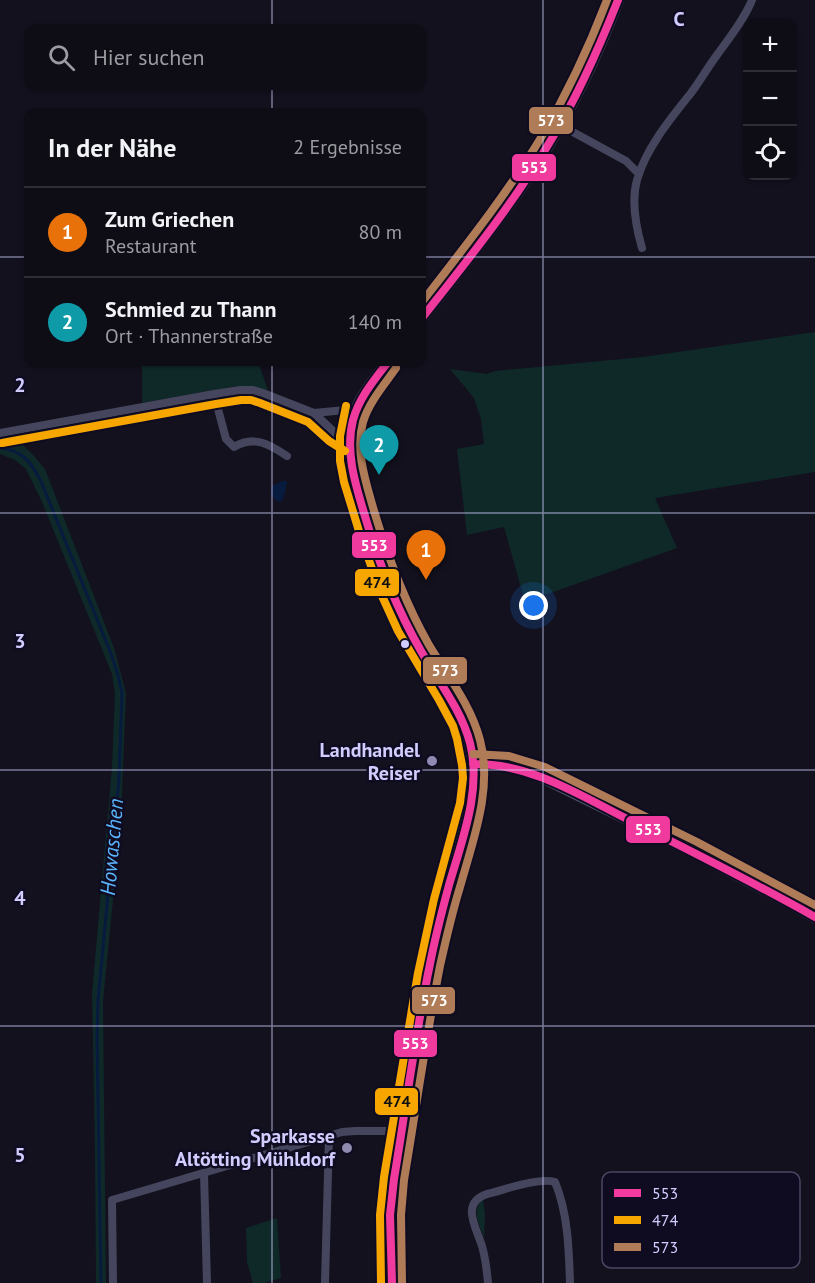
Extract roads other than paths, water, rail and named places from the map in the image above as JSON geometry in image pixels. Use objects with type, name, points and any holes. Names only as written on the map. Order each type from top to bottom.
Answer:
[{"type":"main road","points":[[426,313],[519,189],[560,125],[586,74],[618,0]]},
{"type":"main road","points":[[385,366],[356,409],[350,442],[354,476],[379,559],[401,613],[414,640],[461,718],[470,742],[473,764],[470,803],[438,928],[425,990],[402,1131],[390,1215],[392,1283]]},
{"type":"main road","points":[[473,764],[505,765],[540,776],[692,850],[815,917]]},
{"type":"street","points":[[642,248],[637,232],[635,197],[639,174],[658,138],[732,34],[752,0]]},
{"type":"street","points":[[560,125],[626,161],[639,174]]},
{"type":"street","points":[[0,433],[214,393],[253,390],[314,413],[335,433],[350,442]]},
{"type":"street","points":[[214,393],[226,439],[234,447],[244,441],[256,441],[287,456]]},
{"type":"street","points":[[314,413],[356,409]]},
{"type":"street","points":[[113,1283],[112,1200],[329,1136],[355,1131],[402,1131]]},
{"type":"street","points":[[325,1283],[329,1136]]},
{"type":"street","points":[[204,1173],[207,1283]]},
{"type":"street","points":[[488,1283],[482,1247],[471,1213],[473,1205],[480,1197],[487,1194],[549,1180],[555,1182],[560,1194],[567,1240],[570,1283]]},
{"type":"water","points":[[287,481],[285,493],[282,501],[278,502],[272,495],[271,488]]},
{"type":"waterway","name":"Howaschen","points":[[0,448],[20,454],[40,479],[110,651],[122,693],[119,779],[98,1000],[101,1283]]},
{"type":"place","name":"Schmied zu Thann","points":[[379,475]]},
{"type":"place","name":"Zum Griechen","points":[[426,580]]},
{"type":"place","name":"Landhandel Reiser","points":[[432,761]]},
{"type":"place","name":"Sparkasse Altötting Mühldorf","points":[[347,1148]]}]
